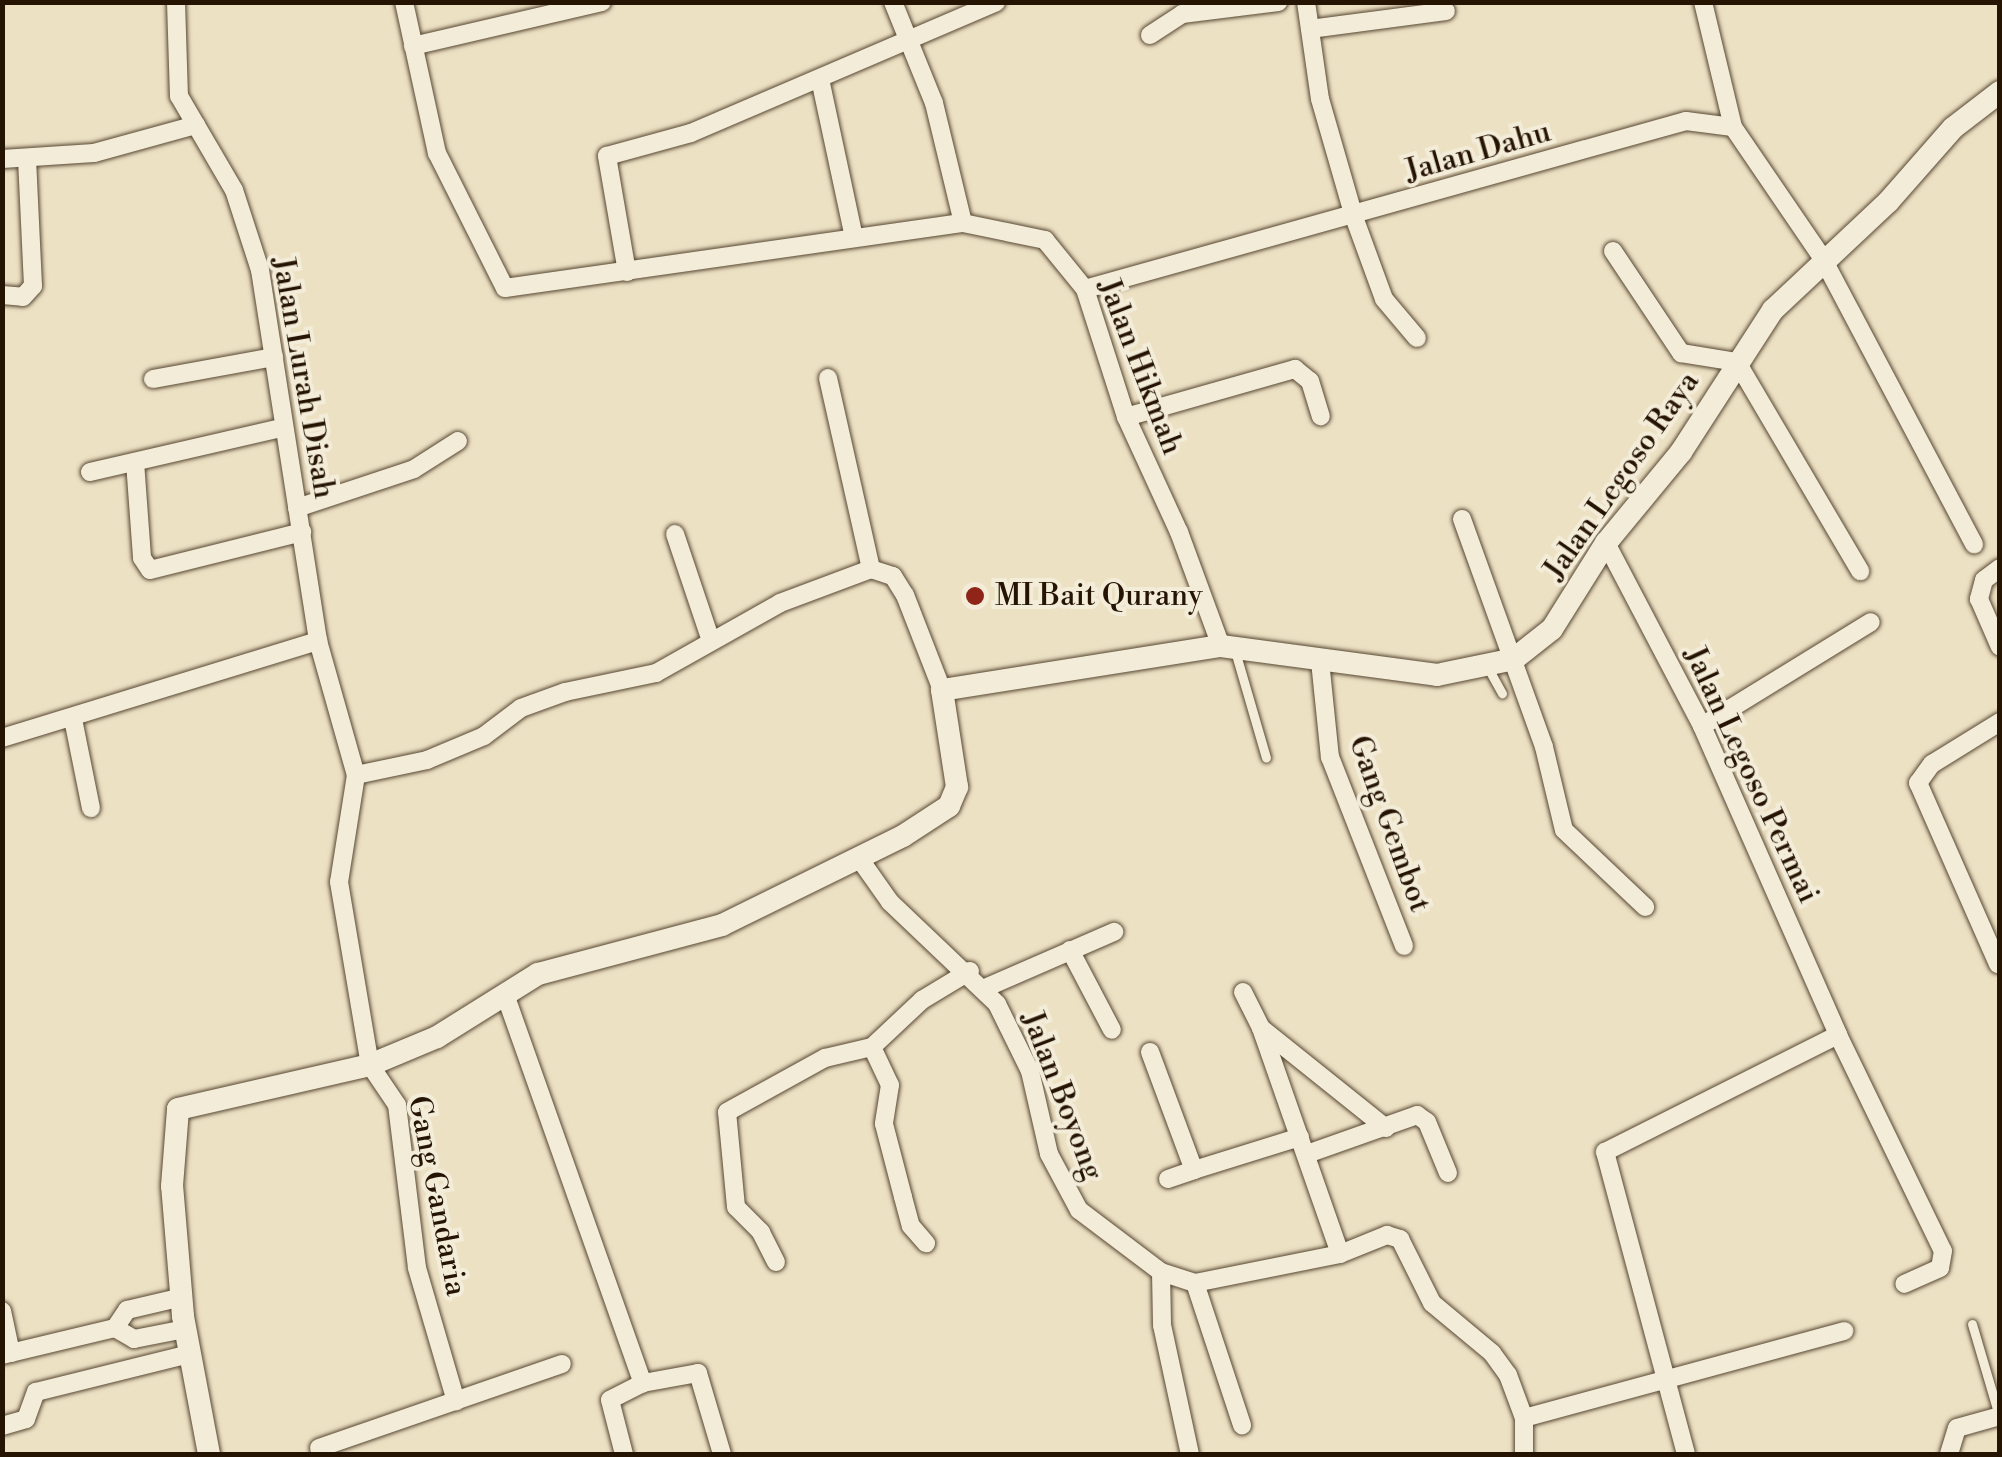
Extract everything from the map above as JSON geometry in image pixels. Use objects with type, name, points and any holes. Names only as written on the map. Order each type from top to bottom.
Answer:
[{"type":"street","name":"Jalan Lurah Disah","points":[[176,2],[177,88],[234,190],[260,270],[281,428],[318,642],[356,775],[339,882],[370,1065]]},
{"type":"street","name":"Jalan Hikmah","points":[[404,2],[437,153],[505,288],[962,223],[1040,236],[1086,289],[1126,417],[1228,647]]},
{"type":"street","points":[[413,46],[602,2]]},
{"type":"street","points":[[893,2],[912,37],[962,223]]},
{"type":"street","points":[[627,272],[606,156],[691,133],[996,2]]},
{"type":"street","points":[[1150,34],[1182,14],[1278,2]]},
{"type":"street","points":[[1306,2],[1320,99],[1354,217],[1384,299],[1417,338]]},
{"type":"street","points":[[1703,2],[1733,128],[1824,258],[1974,544]]},
{"type":"street","points":[[1310,29],[1446,11]]},
{"type":"street","points":[[820,80],[854,236]]},
{"type":"street","name":"Jalan Legoso Raya","points":[[942,690],[1228,647],[1436,674],[1514,659],[1552,630],[1606,542],[1681,452],[1773,310],[1888,202],[1953,128],[2000,92]]},
{"type":"street","name":"Jalan Dahu","points":[[1086,289],[1214,250],[1354,217],[1686,121],[1733,128]]},
{"type":"street","points":[[2,159],[94,153],[196,125]]},
{"type":"street","points":[[2,295],[23,297],[33,286],[27,158]]},
{"type":"street","points":[[1613,251],[1681,353],[1737,362],[1860,571]]},
{"type":"street","points":[[153,379],[274,357]]},
{"type":"street","points":[[1126,417],[1295,370],[1310,381],[1322,416]]},
{"type":"street","points":[[828,378],[870,569]]},
{"type":"street","points":[[90,472],[281,428]]},
{"type":"street","points":[[297,508],[414,470],[458,441]]},
{"type":"street","points":[[135,462],[142,558],[150,570],[302,532]]},
{"type":"street","points":[[1462,519],[1514,659],[1564,830],[1645,907]]},
{"type":"street","points":[[675,534],[711,640]]},
{"type":"street","name":"Jalan Legoso Permai","points":[[1606,542],[1702,726],[1838,1035],[1942,1251],[1940,1268],[1904,1284]]},
{"type":"street","points":[[2000,568],[1984,580],[1979,599],[2000,647]]},
{"type":"street","points":[[209,1454],[189,1354],[172,1186],[178,1109],[370,1065],[437,1038],[538,974],[581,959],[722,925],[859,858],[954,798],[954,747],[942,690],[905,595],[893,576],[870,569],[789,599],[656,673],[521,708],[484,736],[427,760],[356,775]]},
{"type":"street","points":[[1702,726],[1871,622]]},
{"type":"street","points":[[2,738],[318,642]]},
{"type":"street","name":"Gang Gembot","points":[[1320,661],[1330,757],[1404,946]]},
{"type":"street","points":[[73,719],[91,808]]},
{"type":"street","points":[[1998,964],[1918,783],[1932,764],[2000,722]]},
{"type":"street","name":"Jalan Boyong","points":[[859,858],[890,902],[985,988],[1017,1038],[1044,1142],[1073,1202],[1161,1272],[1195,1284]]},
{"type":"street","points":[[985,988],[1114,932]]},
{"type":"street","points":[[1070,950],[1112,1030]]},
{"type":"street","points":[[776,1262],[761,1232],[736,1207],[726,1112],[825,1058],[872,1047],[922,1000],[970,971]]},
{"type":"street","points":[[1243,992],[1262,1028],[1340,1254]]},
{"type":"street","points":[[506,997],[643,1383]]},
{"type":"street","points":[[1262,1028],[1386,1128]]},
{"type":"street","points":[[1686,1454],[1605,1152],[1838,1035]]},
{"type":"street","points":[[872,1047],[893,1098],[884,1124],[902,1197],[912,1226],[926,1242]]},
{"type":"street","points":[[1150,1052],[1194,1170]]},
{"type":"street","name":"Gang Gandaria","points":[[370,1065],[396,1104],[418,1268],[456,1402]]},
{"type":"street","points":[[1168,1179],[1386,1128],[1417,1116],[1425,1119],[1448,1173]]},
{"type":"street","points":[[1242,1424],[1195,1284],[1340,1254],[1387,1235],[1400,1239],[1432,1303],[1492,1352],[1524,1418],[1524,1454]]},
{"type":"street","points":[[1161,1272],[1162,1325],[1190,1454]]},
{"type":"street","points":[[2,1311],[7,1354],[115,1328],[127,1310],[182,1297]]},
{"type":"street","points":[[115,1328],[134,1339],[186,1329]]},
{"type":"street","points":[[1524,1418],[1844,1331]]},
{"type":"street","points":[[2,1426],[26,1419],[36,1392],[189,1354]]},
{"type":"street","points":[[319,1448],[562,1364]]},
{"type":"street","points":[[624,1454],[610,1400],[643,1383],[698,1373],[722,1454]]},
{"type":"street","points":[[1949,1454],[1957,1428],[1999,1416]]},
{"type":"lane","points":[[1228,647],[1266,758]]},
{"type":"lane","points":[[1486,665],[1502,693]]},
{"type":"lane","points":[[1972,1324],[1999,1416]]},
{"type":"place","name":"MI Bait Qurany","points":[[975,596]]}]
